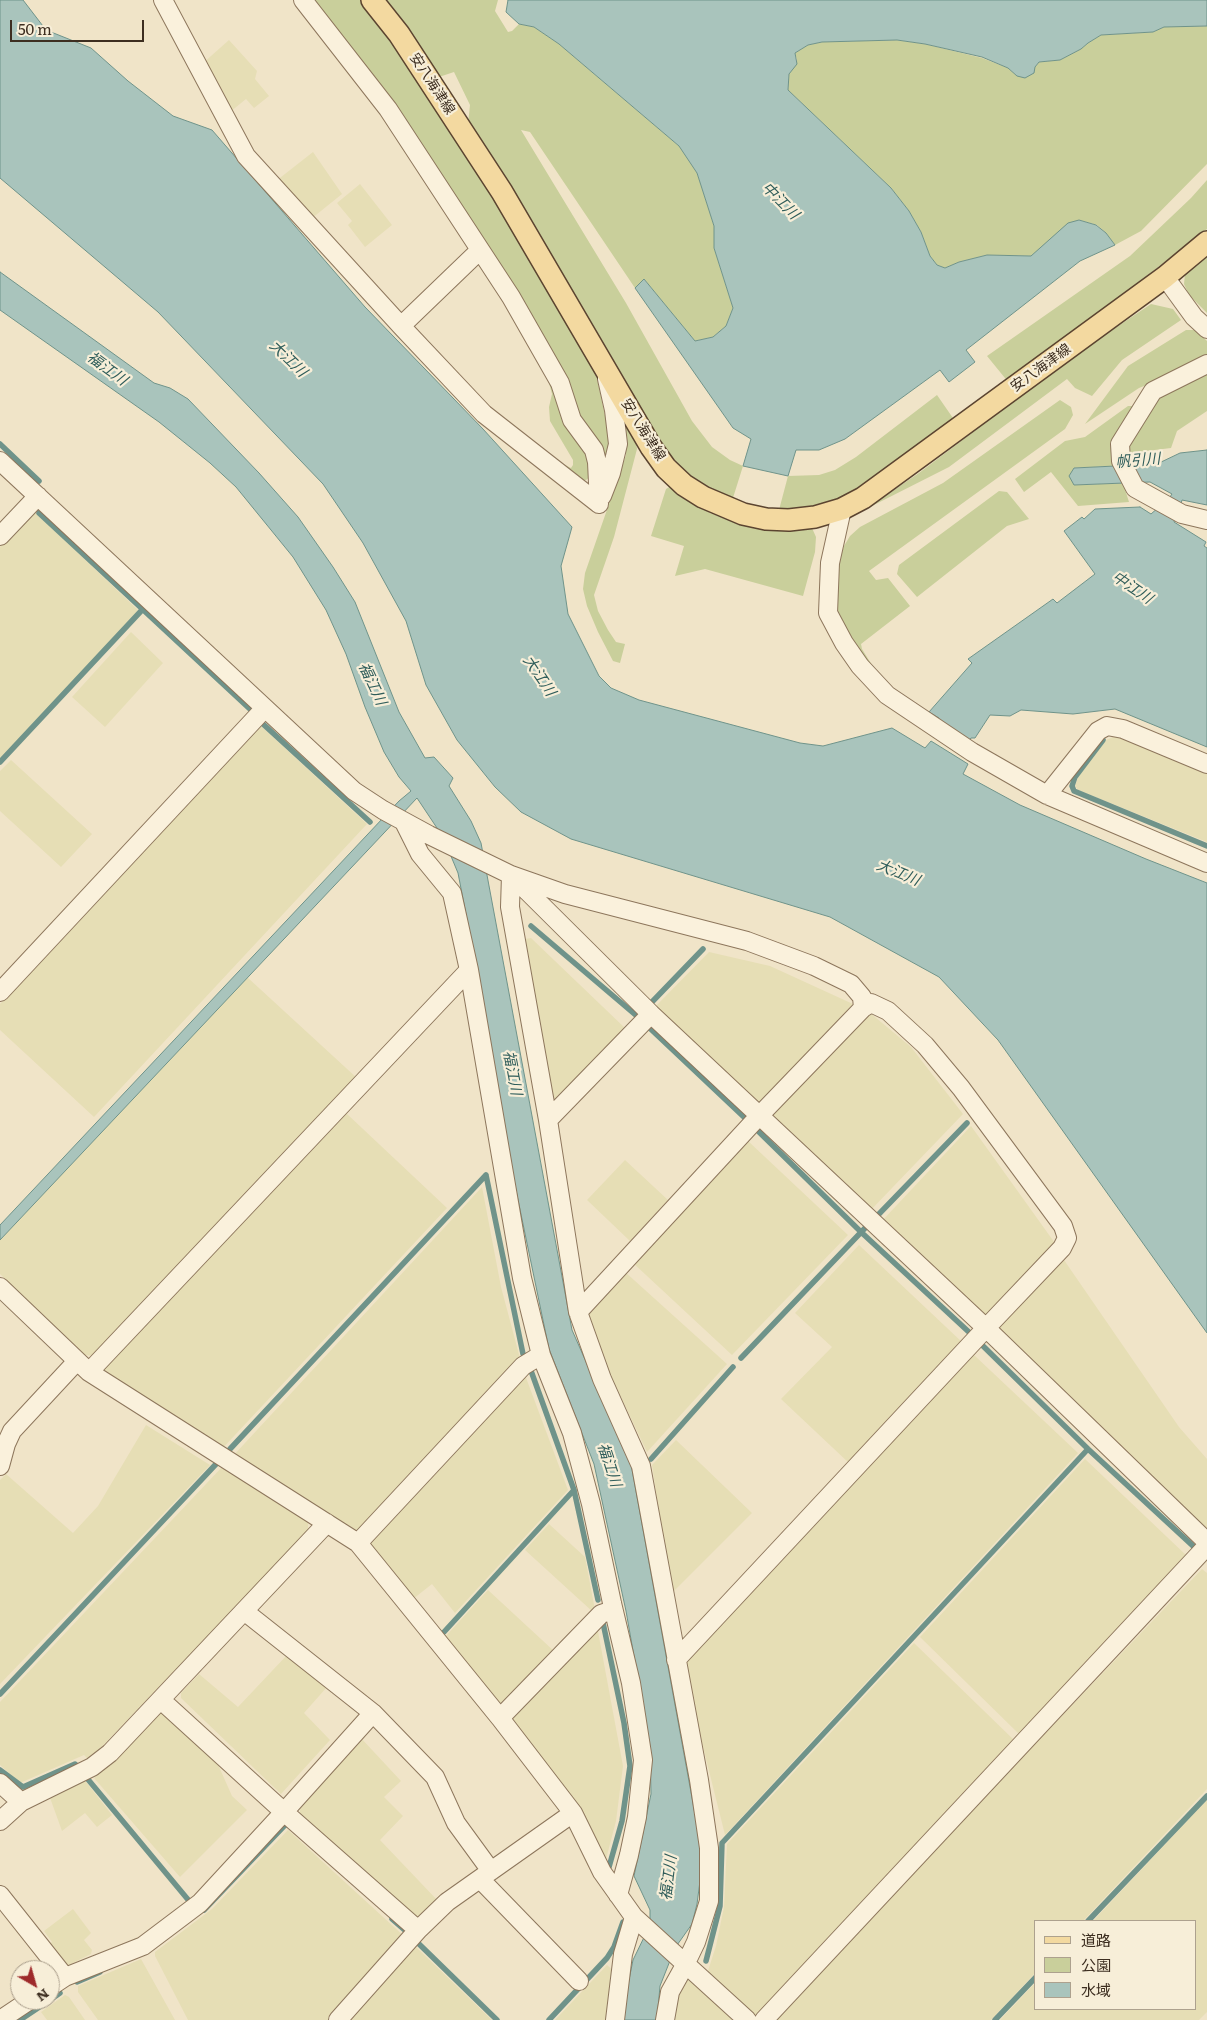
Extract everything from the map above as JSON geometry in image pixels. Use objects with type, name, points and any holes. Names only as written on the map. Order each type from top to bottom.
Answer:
[{"type":"main road","name":"安八海津線","points":[[372,0],[399,34],[502,192],[651,447],[666,468],[703,497],[743,514],[766,519],[789,520],[815,517],[842,510],[886,483],[1164,277],[1207,242]]},
{"type":"street","points":[[163,0],[246,156],[484,414],[599,504]]},
{"type":"street","points":[[303,0],[388,109],[511,297],[560,383],[572,420],[594,450],[597,462],[599,504]]},
{"type":"street","points":[[401,326],[480,250]]},
{"type":"street","points":[[1164,277],[1194,316],[1207,329]]},
{"type":"street","points":[[599,504],[618,444],[614,410],[603,364]]},
{"type":"street","points":[[1207,364],[1153,391],[1120,444],[1121,461],[1135,488],[1182,514],[1207,520]]},
{"type":"street","points":[[0,461],[354,791],[383,810],[429,835],[504,871],[566,894],[747,941],[814,966],[851,984],[862,997],[863,1008]]},
{"type":"street","points":[[0,536],[38,496]]},
{"type":"street","points":[[842,510],[830,562],[828,613],[844,643],[860,666],[887,695],[972,752],[1047,795],[1207,863]]},
{"type":"street","points":[[0,992],[265,708]]},
{"type":"street","points":[[1047,795],[1098,731],[1107,726],[1123,729],[1207,764]]},
{"type":"street","points":[[402,820],[420,854],[452,893],[469,970],[522,1278],[541,1355],[572,1433],[591,1504],[613,1610],[631,1683],[642,1760],[637,1818],[618,1895]]},
{"type":"street","points":[[504,871],[646,1019],[758,1116],[986,1328],[1207,1542]]},
{"type":"street","points":[[504,871],[548,1120],[578,1312],[602,1379],[641,1466],[709,1848],[709,1901],[696,1942],[670,1992],[666,2020]]},
{"type":"street","points":[[0,1466],[12,1431],[83,1366],[469,970]]},
{"type":"street","points":[[578,1312],[758,1116],[863,1008],[871,1003],[888,1011],[925,1046],[961,1088],[1063,1226],[1067,1238],[1062,1248],[676,1660]]},
{"type":"street","points":[[548,1120],[646,1019]]},
{"type":"street","points":[[0,1287],[83,1366],[358,1543],[500,1718],[573,1813],[602,1872],[636,1918],[747,2020]]},
{"type":"street","points":[[358,1543],[523,1366],[541,1355]]},
{"type":"street","points":[[0,1821],[21,1802],[92,1767],[110,1753],[327,1523]]},
{"type":"street","points":[[764,2020],[1207,1546]]},
{"type":"street","points":[[500,1718],[601,1614],[613,1610]]},
{"type":"street","points":[[244,1611],[373,1713],[435,1777],[456,1823],[486,1875],[578,1981]]},
{"type":"street","points":[[161,1700],[418,1930]]},
{"type":"street","points":[[60,1980],[143,1946],[200,1903],[373,1713]]},
{"type":"street","points":[[0,1784],[21,1802]]},
{"type":"street","points":[[338,2020],[418,1930],[447,1902],[573,1813]]},
{"type":"street","points":[[0,1895],[65,1977]]},
{"type":"street","points":[[615,2020],[623,1954],[636,1918]]},
{"type":"street","points":[[0,2020],[15,2010]]},
{"type":"shaded area","points":[[229,40],[257,71],[255,79],[269,96],[254,108],[246,99],[230,112],[202,64]]},
{"type":"shaded area","points":[[313,152],[342,194],[311,219],[276,181]]},
{"type":"shaded area","points":[[360,184],[392,225],[365,247],[348,225],[352,221],[337,203]]},
{"type":"shaded area","points":[[34,511],[139,611],[0,759],[0,547]]},
{"type":"shaded area","points":[[131,632],[163,663],[105,727],[72,697]]},
{"type":"shaded area","points":[[261,726],[367,824],[94,1117],[0,1030],[0,1004]]},
{"type":"shaded area","points":[[1120,734],[1207,769],[1207,842],[1078,790],[1075,786],[1078,777],[1106,740]]},
{"type":"shaded area","points":[[11,760],[92,834],[61,867],[0,811],[0,771]]},
{"type":"shaded area","points":[[531,938],[626,1029],[551,1107],[519,940]]},
{"type":"shaded area","points":[[709,952],[770,966],[853,1004],[756,1106],[652,1010]]},
{"type":"shaded area","points":[[247,977],[358,1079],[94,1356],[85,1355],[0,1274],[0,1240]]},
{"type":"shaded area","points":[[869,1012],[911,1047],[963,1114],[869,1212],[768,1118]]},
{"type":"shaded area","points":[[346,1113],[447,1208],[221,1450],[103,1374],[103,1368]]},
{"type":"shaded area","points":[[971,1126],[1057,1246],[985,1320],[881,1222]]},
{"type":"shaded area","points":[[748,1141],[848,1235],[732,1355],[632,1262]]},
{"type":"shaded area","points":[[625,1160],[668,1200],[630,1241],[587,1200]]},
{"type":"shaded area","points":[[482,1187],[501,1287],[521,1362],[360,1535],[232,1457]]},
{"type":"shaded area","points":[[859,1245],[963,1343],[850,1464],[781,1399],[832,1347],[795,1313]]},
{"type":"shaded area","points":[[1064,1260],[1179,1427],[1207,1459],[1207,1529],[996,1330]]},
{"type":"shaded area","points":[[624,1271],[727,1364],[647,1452],[584,1314]]},
{"type":"shaded area","points":[[974,1355],[1078,1453],[725,1835],[682,1663]]},
{"type":"shaded area","points":[[525,1375],[568,1490],[455,1613],[432,1584],[413,1599],[370,1546],[369,1537]]},
{"type":"shaded area","points":[[146,1425],[210,1465],[0,1684],[0,1480],[6,1474],[73,1533],[98,1506]]},
{"type":"shaded area","points":[[676,1440],[752,1513],[671,1594],[652,1465]]},
{"type":"shaded area","points":[[1085,1459],[1187,1556],[1022,1733],[1018,1733],[920,1637]]},
{"type":"shaded area","points":[[223,1466],[308,1522],[308,1531],[89,1760],[84,1755],[20,1783],[0,1765],[0,1702]]},
{"type":"shaded area","points":[[549,1524],[585,1557],[595,1610],[593,1612],[525,1550]]},
{"type":"shaded area","points":[[1202,1569],[1207,1573],[1207,1789],[1084,1920],[1034,1920],[1034,1974],[991,2020],[772,2020]]},
{"type":"shaded area","points":[[488,1590],[555,1652],[508,1702],[498,1705],[445,1637]]},
{"type":"shaded area","points":[[597,1626],[623,1766],[616,1821],[605,1863],[510,1720],[513,1712]]},
{"type":"shaded area","points":[[914,1643],[1015,1741],[761,2015],[753,2015],[707,1974],[716,1946],[724,1907],[727,1844]]},
{"type":"shaded area","points":[[288,1654],[327,1687],[304,1713],[330,1740],[281,1794],[181,1698],[181,1693],[199,1674],[238,1707]]},
{"type":"shaded area","points":[[162,1711],[216,1760],[232,1796],[247,1810],[180,1877],[94,1778]]},
{"type":"shaded area","points":[[360,1737],[401,1781],[384,1797],[403,1816],[380,1840],[439,1902],[423,1919],[415,1919],[300,1813],[300,1806]]},
{"type":"shaded area","points":[[83,1778],[112,1815],[97,1827],[85,1813],[62,1831],[49,1795]]},
{"type":"shaded area","points":[[1207,1800],[1207,2012],[1199,2020],[1000,2020],[1034,1984],[1034,2010],[1197,2010],[1197,1920],[1094,1920]]},
{"type":"shaded area","points":[[288,1830],[406,1938],[330,2020],[188,2020],[155,1956],[155,1952],[212,1909]]},
{"type":"shaded area","points":[[73,1909],[91,1933],[84,1940],[92,1950],[91,1954],[63,1968],[60,1965],[60,1960],[56,1960],[45,1948],[52,1942],[44,1931]]},
{"type":"shaded area","points":[[415,1946],[492,2020],[344,2020]]},
{"type":"shaded area","points":[[141,1959],[175,2020],[98,2020],[78,1992],[78,1986]]},
{"type":"shaded area","points":[[607,1965],[615,1972],[609,2020],[555,2020]]},
{"type":"shaded area","points":[[689,1977],[739,2020],[669,2020],[682,1978]]},
{"type":"shaded area","points":[[65,1995],[69,1997],[85,2020],[47,2020],[41,2012],[44,2010],[60,2010],[60,1999]]},
{"type":"green space","points":[[310,0],[360,0],[394,43],[495,199],[595,369],[610,439],[609,457],[602,474],[574,418],[563,379]]},
{"type":"green space","points":[[384,0],[498,0],[495,11],[508,32],[512,31],[519,24],[534,27],[559,44],[679,146],[697,173],[714,226],[714,248],[733,308],[726,326],[713,337],[695,341],[644,279],[635,288],[530,132],[521,130],[626,303],[692,421],[712,447],[730,460],[743,466],[732,501],[692,480],[664,448],[529,219],[468,124],[470,105],[454,72],[439,77]]},
{"type":"green space","points":[[1207,26],[1207,164],[1141,231],[1115,245],[1097,225],[1079,220],[1031,256],[987,255],[959,262],[945,268],[937,265],[930,256],[921,232],[909,211],[891,188],[788,90],[789,74],[797,60],[795,53],[808,45],[822,42],[897,40],[925,44],[982,58],[1008,68],[1017,76],[1035,67],[1039,62],[1060,60],[1081,49],[1101,35],[1153,32],[1164,27]]},
{"type":"green space","points":[[1207,180],[1207,229],[1009,383],[987,356],[1130,256],[1191,198]]},
{"type":"green space","points":[[1207,254],[1207,313],[1189,295],[1184,284],[1185,274]]},
{"type":"green space","points":[[1151,304],[1173,309],[1181,320],[1122,360],[1092,396],[1075,388],[1067,379],[949,467],[866,509],[919,473],[1072,357]]},
{"type":"green space","points":[[1186,330],[1196,330],[1207,341],[1207,361],[1139,388],[1085,424],[1128,366]]},
{"type":"green space","points":[[546,372],[588,452],[591,476],[586,480],[580,480],[551,458],[571,468],[573,465],[573,460],[550,421],[549,407],[552,394]]},
{"type":"green space","points":[[1207,372],[1207,411],[1177,431],[1171,448],[1130,453],[1125,446],[1153,402],[1171,387]]},
{"type":"green space","points":[[937,395],[955,421],[867,484],[843,498],[795,510],[779,510],[788,476],[819,475],[835,470],[856,457]]},
{"type":"green space","points":[[1060,400],[1071,407],[1073,415],[1065,429],[869,571],[876,580],[888,578],[910,606],[861,644],[862,649],[880,678],[847,641],[834,610],[838,565],[844,546],[850,536],[860,527],[943,483]]},
{"type":"green space","points":[[1128,406],[1132,406],[1134,414],[1114,466],[1074,468],[1074,485],[1123,483],[1129,502],[1078,506],[1051,472],[1024,492],[1015,479],[1065,441],[1085,437]]},
{"type":"green space","points":[[624,420],[636,441],[637,449],[614,537],[594,595],[598,611],[608,630],[616,642],[625,644],[620,663],[613,661],[598,632],[587,606],[583,589],[585,573],[626,455]]},
{"type":"green space","points":[[671,486],[710,513],[745,526],[768,531],[812,528],[816,537],[815,552],[803,596],[705,569],[675,576],[684,546],[651,536],[666,489]]},
{"type":"green space","points":[[999,491],[1007,492],[1029,519],[1007,526],[917,597],[897,574],[899,565]]},
{"type":"water","name":"大江川","points":[[0,0],[23,0],[46,30],[91,48],[128,81],[173,116],[212,130],[365,307],[483,429],[572,527],[561,566],[568,614],[599,676],[611,688],[639,700],[800,743],[823,746],[892,728],[925,748],[931,741],[968,764],[963,774],[1020,805],[1207,883],[1207,1333],[998,1040],[939,977],[830,917],[571,839],[521,812],[495,787],[457,740],[426,685],[406,621],[363,543],[323,484],[158,312],[0,178]]},
{"type":"water","name":"中江川","points":[[508,0],[1207,0],[1207,26],[1164,27],[1153,32],[1101,35],[1081,49],[1060,60],[1039,62],[1035,67],[1034,73],[1025,78],[1017,76],[1008,68],[982,57],[925,44],[897,40],[822,42],[808,45],[795,53],[797,64],[789,74],[788,90],[891,188],[909,211],[921,232],[930,256],[937,265],[945,268],[959,262],[987,255],[1031,256],[1068,223],[1079,220],[1096,225],[1106,233],[1115,245],[1080,261],[966,350],[975,362],[949,382],[940,370],[845,439],[819,450],[796,450],[788,476],[743,466],[751,439],[733,428],[635,288],[644,279],[695,341],[713,337],[726,326],[733,308],[714,248],[714,226],[697,173],[679,146],[559,44],[534,27],[519,24],[506,12]]},
{"type":"water","name":"福江川","points":[[0,272],[154,383],[170,388],[188,399],[298,517],[355,602],[399,712],[425,758],[434,757],[453,778],[449,786],[471,821],[481,843],[572,1330],[631,1464],[703,1858],[697,1904],[692,1924],[675,1948],[660,1986],[657,2020],[624,2020],[623,2010],[633,1960],[650,1925],[650,1910],[634,1876],[651,1794],[650,1747],[626,1611],[594,1464],[549,1349],[512,1171],[485,1012],[458,873],[443,837],[417,798],[0,1240],[0,1225],[399,801],[411,791],[399,777],[384,752],[346,654],[326,610],[293,557],[236,487],[210,463],[159,422],[0,310]]},
{"type":"water","points":[[1207,450],[1207,505],[1182,500],[1180,507],[1167,501],[1172,494],[1150,482],[1074,485],[1069,476],[1074,468],[1157,464],[1180,453]]},
{"type":"water","name":"中江川","points":[[1140,507],[1151,514],[1159,507],[1176,516],[1174,522],[1206,542],[1204,546],[1207,548],[1207,747],[1115,709],[1073,714],[1021,710],[1010,716],[990,715],[975,738],[971,738],[967,743],[936,724],[939,718],[929,712],[972,663],[968,659],[1053,599],[1057,603],[1095,574],[1064,531],[1082,517],[1084,519],[1095,509]]},
{"type":"waterway","points":[[0,444],[39,481]]},
{"type":"waterway","points":[[39,513],[251,710]]},
{"type":"waterway","points":[[0,762],[142,610]]},
{"type":"waterway","points":[[263,724],[370,822]]},
{"type":"waterway","points":[[1103,740],[1075,777],[1072,786],[1074,791],[1207,846]]},
{"type":"waterway","points":[[531,926],[638,1017],[745,1118]]},
{"type":"waterway","points":[[651,1003],[703,949]]},
{"type":"waterway","points":[[878,1215],[967,1123]]},
{"type":"waterway","points":[[757,1130],[861,1232],[971,1334]]},
{"type":"waterway","points":[[486,1175],[523,1354]]},
{"type":"waterway","points":[[230,1449],[486,1175]]},
{"type":"waterway","points":[[741,1358],[867,1226]]},
{"type":"waterway","points":[[981,1344],[1088,1449],[1193,1546]]},
{"type":"waterway","points":[[651,1459],[733,1367]]},
{"type":"waterway","points":[[530,1368],[574,1490],[598,1600]]},
{"type":"waterway","points":[[706,1961],[720,1906],[722,1843],[1088,1449]]},
{"type":"waterway","points":[[0,1694],[217,1463]]},
{"type":"waterway","points":[[444,1632],[574,1490]]},
{"type":"waterway","points":[[602,1618],[624,1723],[630,1766],[622,1821],[609,1867]]},
{"type":"waterway","points":[[0,1770],[23,1787],[75,1764],[78,1767]]},
{"type":"waterway","points":[[86,1777],[190,1902]]},
{"type":"waterway","points":[[1089,1920],[1207,1796]]},
{"type":"waterway","points":[[204,1910],[285,1825],[293,1825]]},
{"type":"waterway","points":[[392,1919],[408,1933]]},
{"type":"waterway","points":[[549,2020],[607,1958],[614,1947],[623,1922]]},
{"type":"waterway","points":[[418,1943],[497,2020]]},
{"type":"waterway","points":[[77,1982],[100,1972]]},
{"type":"waterway","points":[[995,2020],[1034,1979]]},
{"type":"waterway","points":[[20,2020],[35,2010]]},
{"type":"water label","name":"帆引川","points":[[1138,461]]}]
